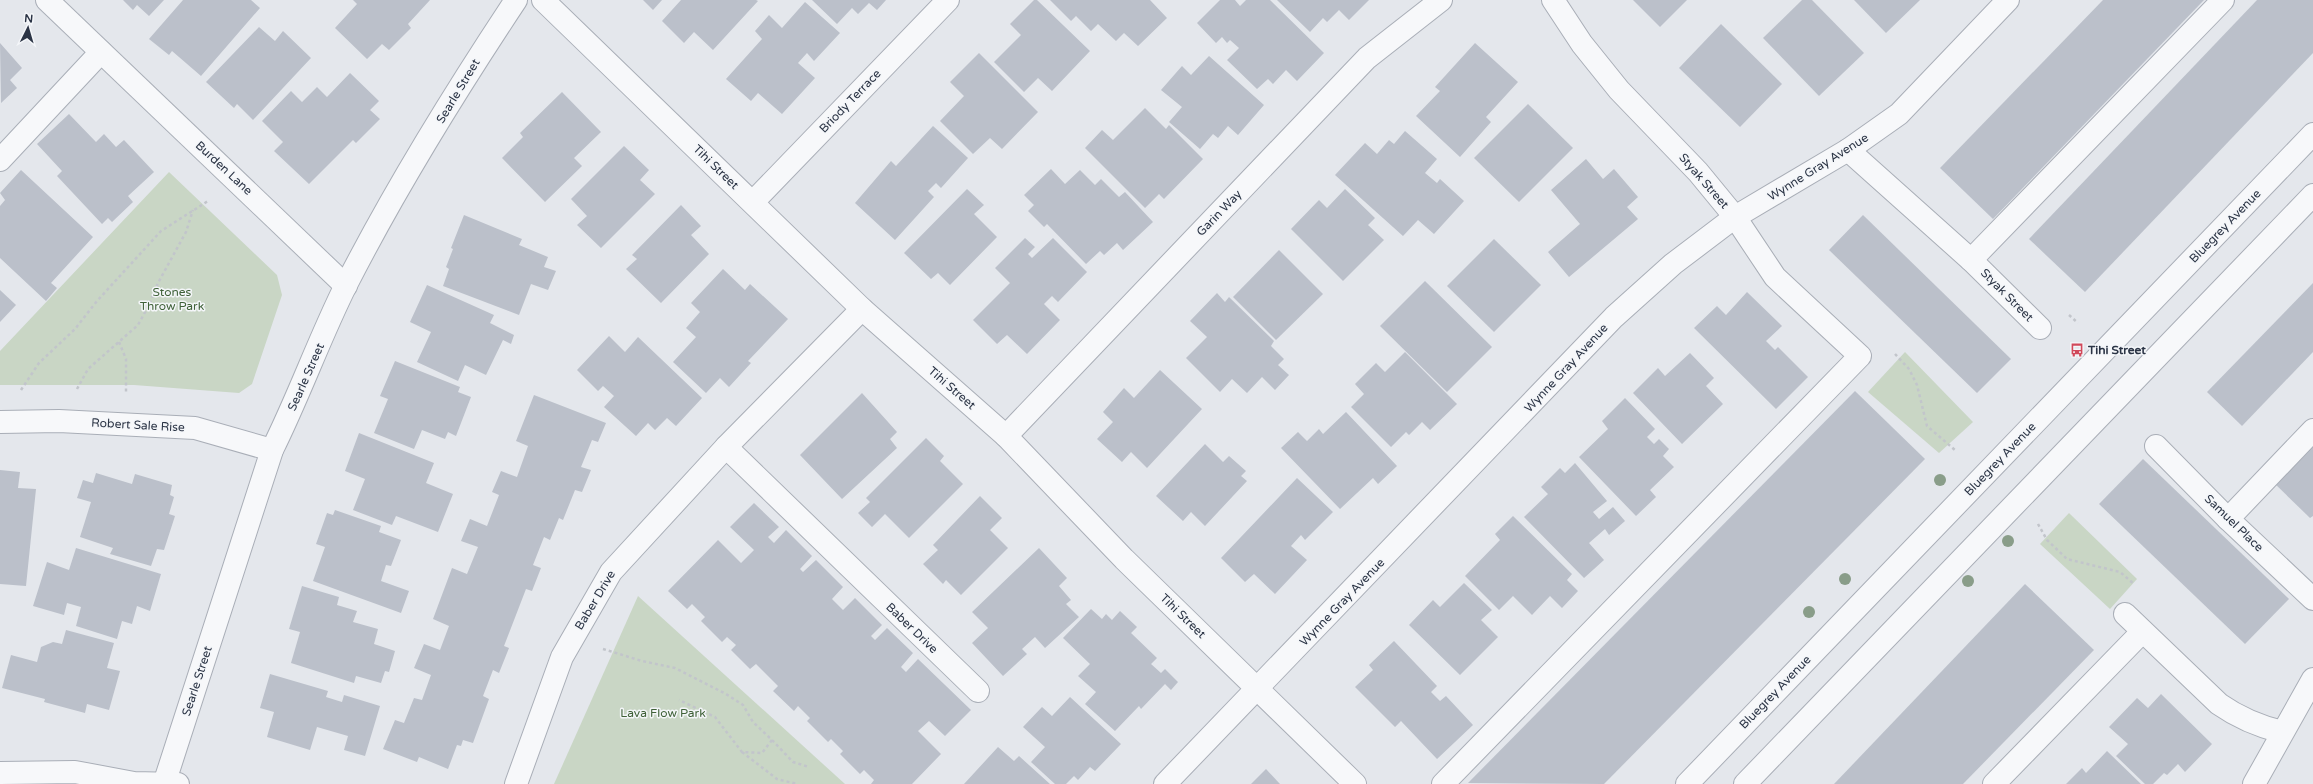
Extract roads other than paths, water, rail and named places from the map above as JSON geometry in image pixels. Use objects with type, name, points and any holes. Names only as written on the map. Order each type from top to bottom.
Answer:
[{"type":"street","name":"Burden Lane","points":[[47,0],[346,286]]},
{"type":"street","name":"Searle Street","points":[[169,784],[272,450],[293,408],[346,286],[408,175],[468,74],[516,0]]},
{"type":"street","name":"Tihi Street","points":[[542,0],[862,308],[1006,436],[1124,559],[1355,784]]},
{"type":"street","name":"Briody Terrace","points":[[753,202],[948,0]]},
{"type":"street","name":"Garin Way","points":[[1006,436],[1367,58],[1441,0]]},
{"type":"street","name":"Styak Street","points":[[1443,784],[1860,356],[1774,277],[1735,217],[1698,172],[1619,90],[1582,44],[1553,0]]},
{"type":"street","name":"Wynne Gray Avenue","points":[[1165,784],[1259,689],[1614,317],[1673,264],[1735,217],[1848,150],[1898,114],[2008,0]]},
{"type":"street","points":[[1971,260],[2223,0]]},
{"type":"street","points":[[0,160],[101,52]]},
{"type":"street","name":"Bluegrey Avenue","points":[[1687,784],[2313,134]]},
{"type":"street","name":"Styak Street","points":[[1848,150],[1971,260],[2040,328]]},
{"type":"street","points":[[1745,784],[2313,195]]},
{"type":"street","name":"Baber Drive","points":[[516,784],[562,657],[600,587],[611,572],[726,448],[862,308]]},
{"type":"street","name":"Robert Sale Rise","points":[[0,422],[59,421],[195,428],[272,450]]},
{"type":"street","points":[[2228,518],[2313,430]]},
{"type":"street","name":"Samuel Place","points":[[2156,446],[2228,518],[2313,599]]},
{"type":"street","name":"Baber Drive","points":[[726,448],[978,691]]},
{"type":"street","points":[[2125,614],[2142,632],[2219,704],[2235,715],[2261,727],[2282,732]]},
{"type":"street","points":[[1994,784],[2142,632]]},
{"type":"street","points":[[2254,784],[2313,679]]},
{"type":"street","points":[[0,773],[75,772],[134,783],[169,784]]},
{"type":"place","name":"Tihi Street","points":[[2077,350]]},
{"type":"park label","name":"Stones Throw Park","points":[[172,299]]},
{"type":"park label","name":"Lava Flow Park","points":[[663,713]]}]
